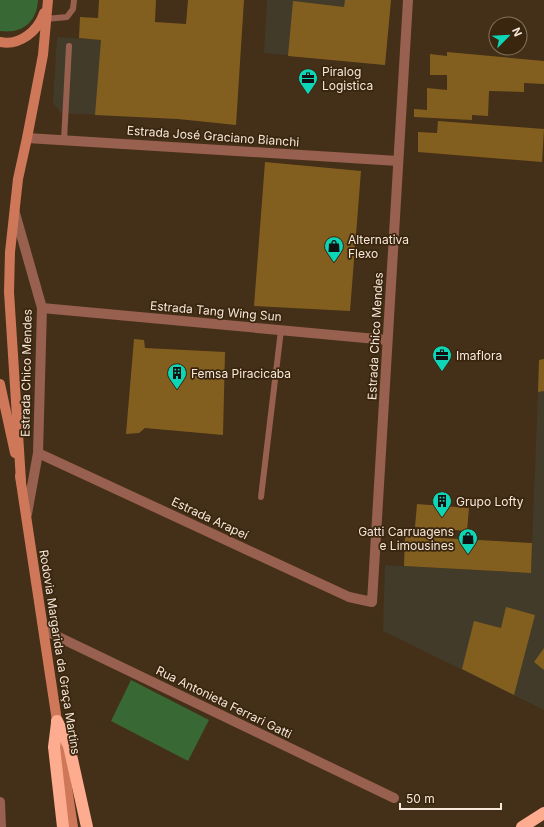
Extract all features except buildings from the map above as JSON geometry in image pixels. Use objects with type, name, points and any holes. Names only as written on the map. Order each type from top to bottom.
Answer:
[{"type":"highway","points":[[57,721],[54,747],[63,827]]},
{"type":"highway","points":[[57,721],[69,746],[87,827]]},
{"type":"highway","points":[[522,827],[544,813]]},
{"type":"main road","name":"Rodovia Margarida da Graça Martins","points":[[21,481],[9,292],[10,252],[18,179],[42,55],[48,0]]},
{"type":"main road","points":[[0,42],[6,43],[17,41],[28,36],[38,26],[48,0]]},
{"type":"main road","name":"Rodovia Margarida da Graça Martins","points":[[0,384],[21,481],[73,827]]},
{"type":"street","name":"Estrada Chico Mendes","points":[[372,602],[408,0]]},
{"type":"street","name":"Estrada José Graciano Bianchi","points":[[27,138],[398,161]]},
{"type":"street","name":"Estrada Chico Mendes","points":[[14,209],[42,308],[38,453],[26,516]]},
{"type":"street","name":"Estrada Tang Wing Sun","points":[[42,308],[387,340]]},
{"type":"street","name":"Estrada Arapeí","points":[[38,453],[349,597],[372,602]]},
{"type":"street","name":"Rua Antonieta Ferrari Gatti","points":[[44,630],[394,798]]},
{"type":"street","points":[[0,802],[1,825]]},
{"type":"lane","points":[[46,19],[67,17],[73,9],[74,0]]},
{"type":"lane","points":[[64,140],[69,46]]},
{"type":"lane","points":[[261,497],[281,330]]},
{"type":"shaded area","points":[[267,0],[391,0],[385,65],[264,53]]},
{"type":"shaded area","points":[[57,37],[185,45],[178,119],[61,113],[53,103]]},
{"type":"shaded area","points":[[544,359],[544,710],[383,631],[385,565],[531,573],[538,392],[539,377]]},
{"type":"green space","points":[[0,0],[38,0],[35,15],[27,25],[15,31],[0,31]]},
{"type":"green space","points":[[131,680],[209,720],[188,761],[111,721]]},
{"type":"place","name":"Piralog Logistica","points":[[308,95]]},
{"type":"place","name":"Alternativa Flexo","points":[[334,263]]},
{"type":"place","name":"Imaflora","points":[[442,372]]},
{"type":"place","name":"Femsa Piracicaba","points":[[177,390]]},
{"type":"place","name":"Grupo Lofty","points":[[442,518]]},
{"type":"place","name":"Gatti Carruagens e Limousines","points":[[468,555]]}]
